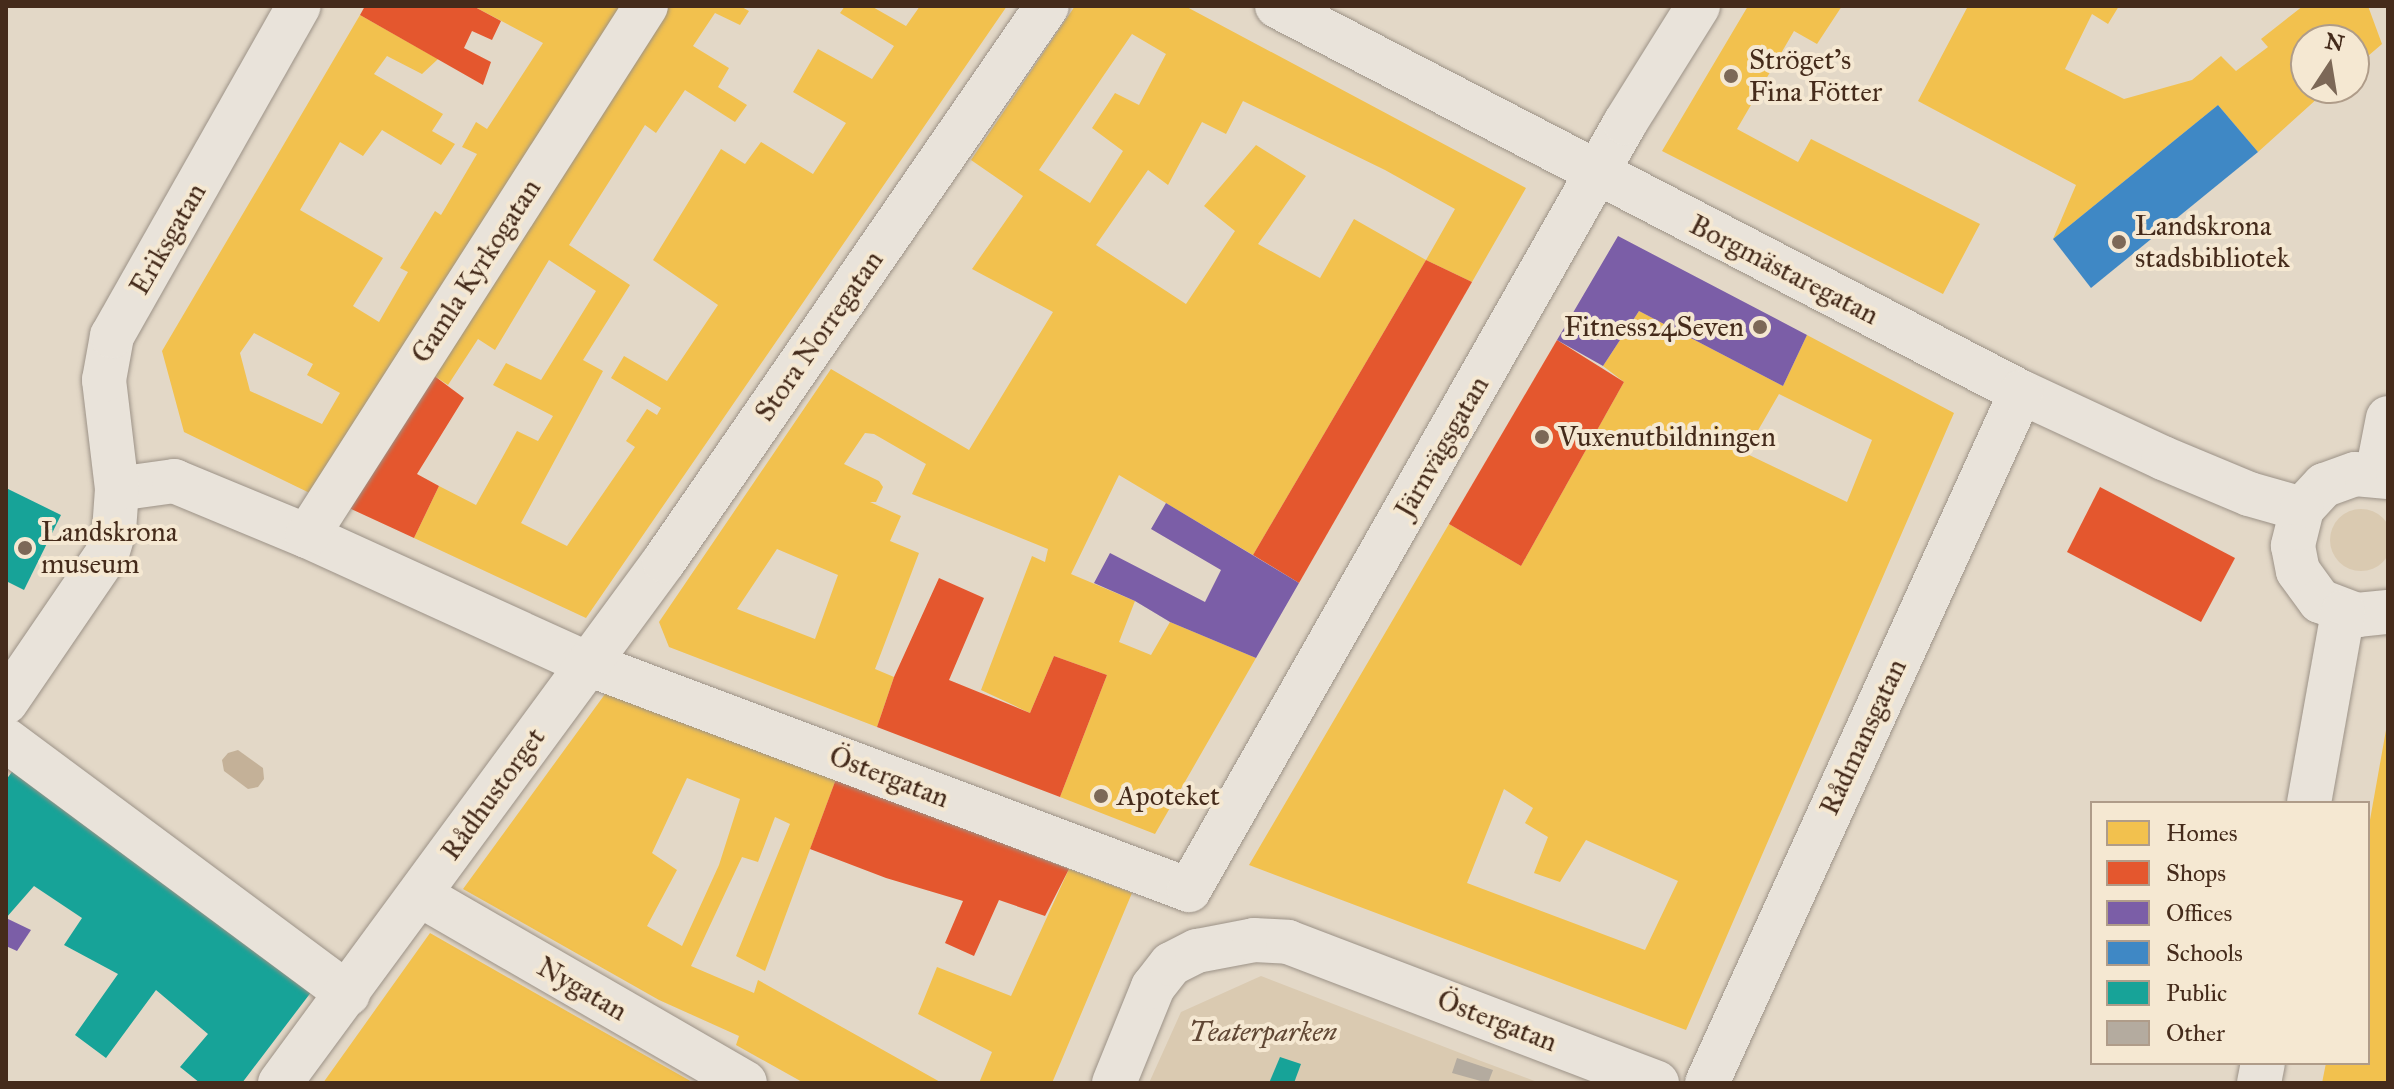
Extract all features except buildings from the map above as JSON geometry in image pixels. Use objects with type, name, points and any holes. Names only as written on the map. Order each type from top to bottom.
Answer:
[{"type":"street","name":"Eriksgatan","points":[[12,680],[107,554],[114,531],[117,489],[104,380],[112,336],[299,6]]},
{"type":"street","name":"Gamla Kyrkogatan","points":[[307,536],[646,6]]},
{"type":"street","name":"Stora Norregatan","points":[[588,664],[664,561],[1047,6]]},
{"type":"street","name":"Borgmästaregatan","points":[[1277,6],[2021,392],[2249,494],[2302,509]]},
{"type":"street","name":"Järnvägsgatan","points":[[1189,890],[1598,174],[1698,6]]},
{"type":"street","name":"Rådmansgatan","points":[[1707,1083],[2021,392]]},
{"type":"street","points":[[2388,418],[2382,476],[2355,474],[2334,480],[2315,492],[2302,509],[2293,546],[2298,571],[2311,592],[2343,612],[2372,615],[2388,612]]},
{"type":"street","points":[[117,489],[174,481],[307,536],[588,664]]},
{"type":"street","points":[[2309,801],[2343,612]]},
{"type":"street","name":"Östergatan","points":[[588,664],[1189,890]]},
{"type":"street","name":"Rådhustorget","points":[[280,1083],[588,664]]},
{"type":"street","points":[[6,740],[348,994]]},
{"type":"street","name":"Nygatan","points":[[420,895],[745,1083]]},
{"type":"street","name":"Östergatan","points":[[1114,1083],[1153,987],[1171,964],[1197,951],[1254,940],[1288,942],[1657,1083]]},
{"type":"green space","points":[[2361,509],[2373,511],[2383,518],[2390,528],[2390,552],[2383,562],[2373,569],[2361,571],[2349,569],[2339,562],[2332,552],[2330,540],[2332,528],[2339,518],[2349,511]]},
{"type":"green space","name":"Teaterparken","points":[[1261,976],[1540,1083],[1149,1083],[1181,1012]]},
{"type":"shaded area","points":[[238,750],[263,768],[264,779],[258,787],[248,789],[224,771],[222,760],[228,753]]},
{"type":"place","name":"Ströget's Fina Fötter","points":[[1731,76]]},
{"type":"place","name":"Landskrona stadsbibliotek","points":[[2119,242]]},
{"type":"place","name":"Fitness24Seven","points":[[1760,327]]},
{"type":"place","name":"Vuxenutbildningen","points":[[1542,437]]},
{"type":"place","name":"Landskrona museum","points":[[25,548]]},
{"type":"place","name":"Apoteket","points":[[1101,796]]}]
